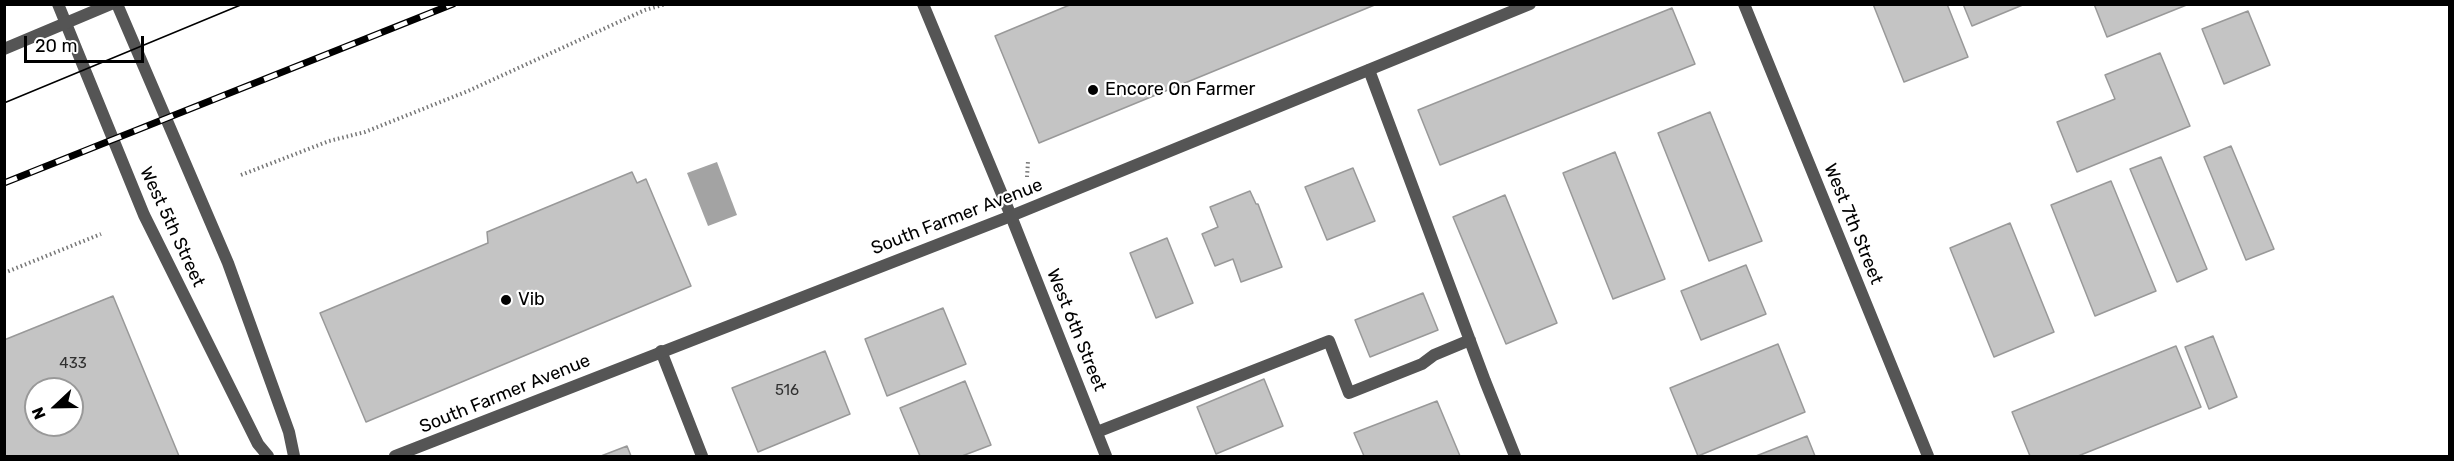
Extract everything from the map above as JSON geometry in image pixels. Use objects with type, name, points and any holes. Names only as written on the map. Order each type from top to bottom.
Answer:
[{"type":"street","name":"West 5th Street","points":[[58,4],[144,215],[258,444],[268,456]]},
{"type":"street","points":[[4,48],[111,4]]},
{"type":"street","name":"West 5th Street","points":[[117,4],[228,263],[289,432],[294,456]]},
{"type":"street","name":"West 6th Street","points":[[923,4],[1107,456]]},
{"type":"street","name":"South Farmer Avenue","points":[[395,456],[1011,216],[1530,4]]},
{"type":"street","name":"West 7th Street","points":[[1744,4],[1928,456]]},
{"type":"street","points":[[1369,70],[1515,456]]},
{"type":"street","points":[[1097,432],[1329,341],[1349,393],[1422,364],[1434,355],[1470,340]]},
{"type":"street","points":[[661,351],[702,456]]},
{"type":"path","points":[[241,175],[329,141],[365,132],[468,91],[645,10],[666,4]]},
{"type":"path","points":[[1027,177],[1028,161]]},
{"type":"path","points":[[4,273],[101,234]]},
{"type":"shaded area","points":[[717,162],[737,215],[708,226],[687,173]]},
{"type":"building","name":"Encore On Farmer","points":[[1072,4],[1377,4],[1039,143],[995,36]]},
{"type":"building","points":[[1873,4],[1947,4],[1968,57],[1904,82]]},
{"type":"building","points":[[1963,4],[2025,4],[1972,26]]},
{"type":"building","points":[[2094,4],[2189,4],[2107,37]]},
{"type":"building","points":[[1672,8],[1695,64],[1440,165],[1418,110]]},
{"type":"building","points":[[2248,11],[2270,65],[2224,84],[2202,29]]},
{"type":"building","points":[[2160,53],[2190,126],[2077,172],[2057,122],[2115,99],[2105,75]]},
{"type":"building","points":[[1710,112],[1762,241],[1709,261],[1658,133]]},
{"type":"building","points":[[2231,146],[2274,249],[2246,260],[2204,157]]},
{"type":"building","points":[[1615,152],[1665,279],[1613,299],[1563,173]]},
{"type":"building","points":[[2161,157],[2207,269],[2177,282],[2130,169]]},
{"type":"building","points":[[1353,168],[1375,221],[1327,240],[1305,187]]},
{"type":"building","name":"Vib","points":[[632,172],[637,183],[646,179],[691,286],[366,422],[320,313],[488,243],[487,232]]},
{"type":"building","points":[[2111,181],[2156,291],[2095,316],[2051,205]]},
{"type":"building","points":[[1250,191],[1258,204],[1282,267],[1241,282],[1233,259],[1215,266],[1202,234],[1218,227],[1210,207]]},
{"type":"building","points":[[1505,195],[1557,323],[1506,344],[1453,217]]},
{"type":"building","points":[[2010,223],[2054,332],[1994,357],[1950,248]]},
{"type":"building","points":[[1167,238],[1193,303],[1156,318],[1130,253]]},
{"type":"building","points":[[1746,265],[1766,314],[1701,340],[1681,291]]},
{"type":"building","points":[[1423,293],[1438,330],[1370,357],[1355,320]]},
{"type":"building","points":[[113,296],[179,456],[4,456],[4,340]]},
{"type":"building","points":[[943,308],[966,364],[887,396],[865,339]]},
{"type":"building","points":[[2213,336],[2237,397],[2209,409],[2185,347]]},
{"type":"building","points":[[1778,344],[1805,412],[1698,456],[1670,388]]},
{"type":"building","points":[[2176,346],[2201,407],[2078,456],[2030,456],[2012,412]]},
{"type":"building","points":[[825,351],[850,414],[758,452],[732,388]]},
{"type":"building","points":[[1264,379],[1283,426],[1216,454],[1197,407]]},
{"type":"building","points":[[965,381],[991,445],[962,456],[920,456],[900,408]]},
{"type":"building","points":[[1437,401],[1460,456],[1364,456],[1354,433]]},
{"type":"building","points":[[1807,436],[1815,456],[1756,456]]},
{"type":"building","points":[[627,446],[631,456],[601,456]]},
{"type":"tram line","points":[[4,103],[243,4]]},
{"type":"railway","points":[[4,183],[453,4]]},
{"type":"place","name":"Encore On Farmer","points":[[1093,90]]},
{"type":"place","name":"Vib","points":[[506,300]]}]
